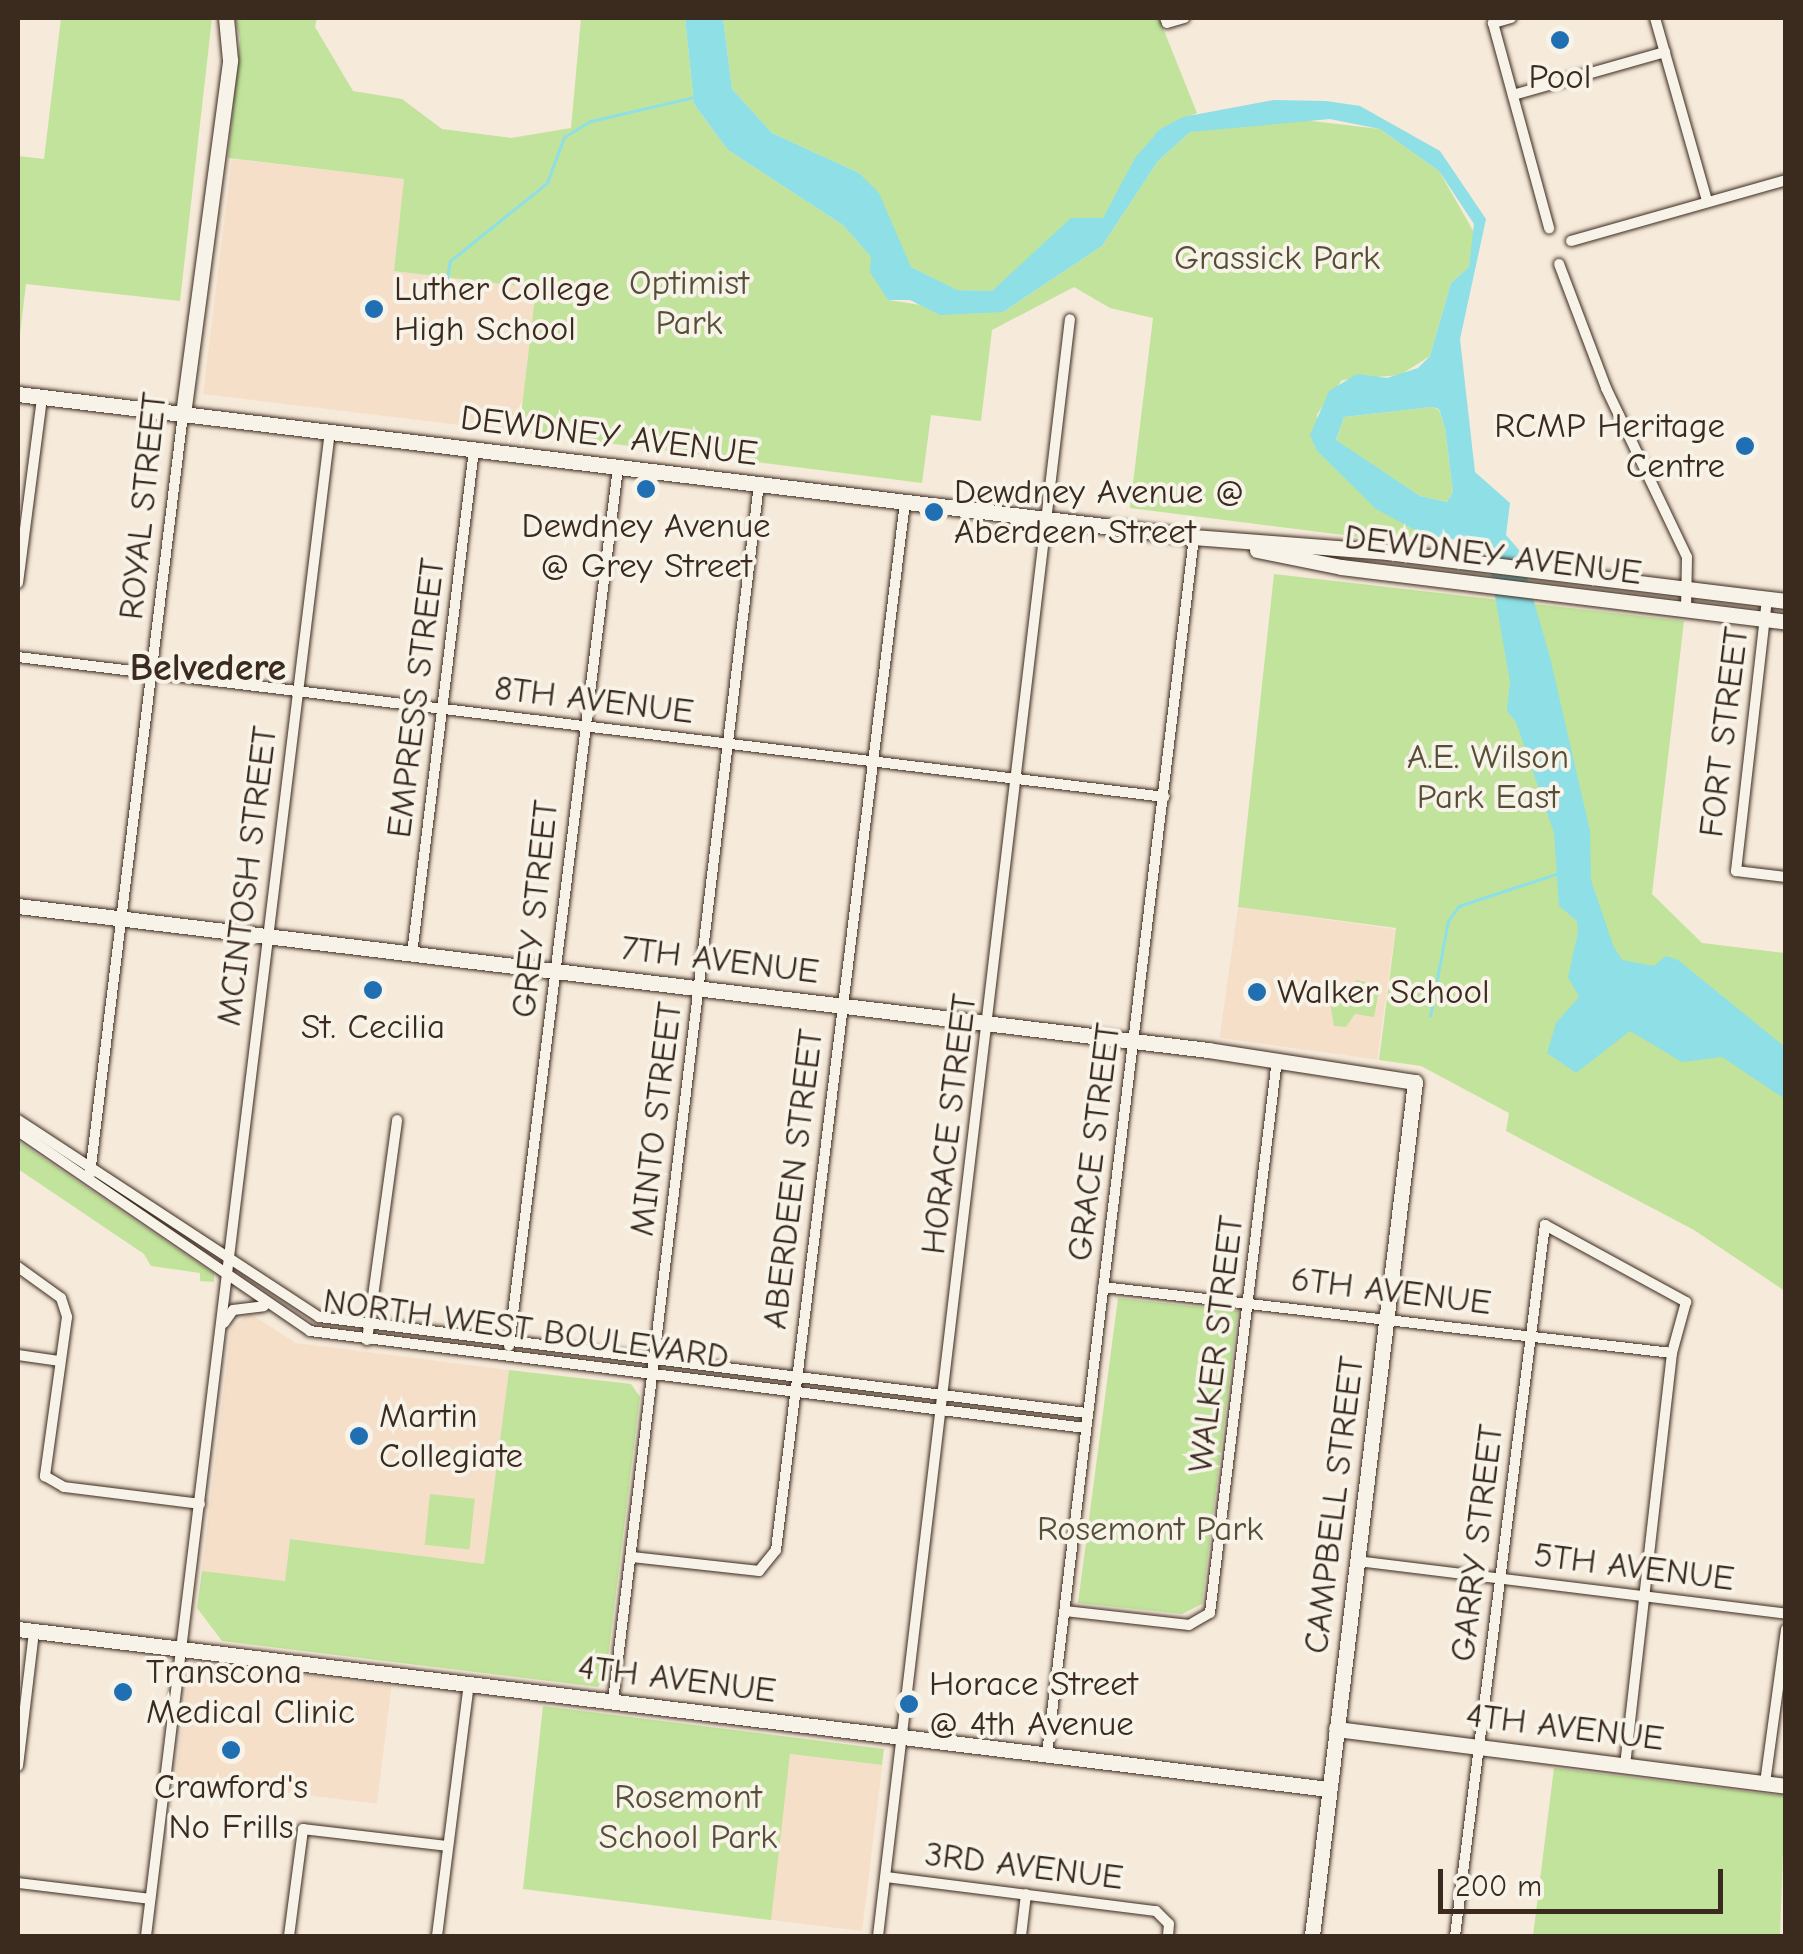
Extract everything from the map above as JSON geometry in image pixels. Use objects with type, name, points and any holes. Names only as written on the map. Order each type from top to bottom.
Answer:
[{"type":"street","name":"ROYAL STREET","points":[[89,1175],[230,60],[226,18]]},
{"type":"street","points":[[1166,20],[1184,18]]},
{"type":"street","points":[[1508,18],[1493,23],[1550,228]]},
{"type":"street","points":[[1655,18],[1707,201]]},
{"type":"street","points":[[1512,95],[1665,52]]},
{"type":"street","points":[[1571,240],[1786,180]]},
{"type":"street","points":[[1558,264],[1606,388],[1688,558],[1686,610]]},
{"type":"street","name":"HORACE STREET","points":[[878,1936],[1050,520],[1070,318]]},
{"type":"street","name":"DEWDNEY AVENUE","points":[[18,394],[1194,537],[1454,561],[1786,601]]},
{"type":"street","points":[[18,583],[42,397]]},
{"type":"street","name":"MCINTOSH STREET","points":[[146,1936],[330,432]]},
{"type":"street","name":"EMPRESS STREET","points":[[412,954],[474,450]]},
{"type":"street","name":"GREY STREET","points":[[508,1357],[618,467]]},
{"type":"street","name":"MINTO STREET","points":[[613,1701],[759,484]]},
{"type":"street","name":"ABERDEEN STREET","points":[[632,1557],[759,1571],[776,1550],[905,502]]},
{"type":"street","name":"DEWDNEY AVENUE","points":[[1194,537],[1450,582],[1786,622]]},
{"type":"street","name":"GRACE STREET","points":[[1047,1754],[1194,537]]},
{"type":"street","name":"FORT STREET","points":[[1768,599],[1736,872],[1786,877]]},
{"type":"street","name":"8TH AVENUE","points":[[18,657],[1164,798]]},
{"type":"street","name":"7TH AVENUE","points":[[18,906],[1277,1058],[1415,1082]]},
{"type":"street","name":"WALKER STREET","points":[[1065,1611],[1189,1625],[1210,1613],[1277,1058]]},
{"type":"street","name":"CAMPBELL STREET","points":[[1312,1936],[1415,1082]]},
{"type":"street","name":"NORTH WEST BOULEVARD","points":[[18,1120],[227,1276],[310,1331],[1086,1428]]},
{"type":"street","points":[[367,1340],[397,1120]]},
{"type":"street","name":"NORTH WEST BOULEVARD","points":[[18,1131],[319,1317],[1087,1414]]},
{"type":"street","name":"GARRY STREET","points":[[1455,1936],[1545,1225],[1686,1302],[1672,1353]]},
{"type":"street","points":[[18,1268],[61,1298],[67,1317],[58,1360],[45,1476],[64,1487],[200,1504]]},
{"type":"street","name":"6TH AVENUE","points":[[1104,1287],[1672,1353]]},
{"type":"street","points":[[220,1328],[233,1310],[250,1303],[271,1307]]},
{"type":"street","points":[[1625,1765],[1672,1353]]},
{"type":"street","points":[[18,1356],[58,1360]]},
{"type":"street","name":"5TH AVENUE","points":[[1357,1561],[1786,1614]]},
{"type":"street","points":[[1764,1783],[1786,1628]]},
{"type":"street","points":[[18,1766],[26,1630]]},
{"type":"street","name":"4TH AVENUE","points":[[26,1630],[1329,1790]]},
{"type":"street","points":[[437,1936],[469,1684]]},
{"type":"street","name":"4TH AVENUE","points":[[1336,1728],[1786,1786]]},
{"type":"street","points":[[289,1936],[302,1830],[448,1846]]},
{"type":"street","name":"3RD AVENUE","points":[[886,1877],[1156,1911],[1168,1924],[1168,1936]]},
{"type":"street","points":[[18,1883],[150,1899]]},
{"type":"street","points":[[1021,1936],[1026,1894]]},
{"type":"shaded area","name":"Luther College High School","points":[[232,159],[405,179],[394,271],[536,288],[519,432],[203,394]]},
{"type":"shaded area","points":[[1238,907],[1395,929],[1377,1060],[1220,1038]]},
{"type":"shaded area","name":"Martin Collegiate","points":[[249,1313],[296,1343],[509,1370],[484,1564],[290,1539],[285,1582],[202,1571],[231,1329]]},
{"type":"shaded area","points":[[190,1661],[391,1686],[377,1804],[175,1779]]},
{"type":"shaded area","points":[[790,1754],[882,1765],[862,1931],[770,1920]]},
{"type":"green space","points":[[61,18],[212,18],[180,301],[26,284],[18,351],[18,156],[44,159]]},
{"type":"green space","name":"Optimist Park","points":[[235,18],[317,18],[315,27],[353,91],[402,99],[442,129],[511,138],[571,128],[581,18],[685,18],[694,104],[728,150],[843,225],[871,257],[888,300],[934,307],[1003,312],[1102,246],[1158,161],[1190,132],[1286,118],[1380,129],[1439,171],[1475,234],[1469,267],[1451,283],[1430,356],[1400,375],[1342,380],[1317,414],[1317,451],[1376,508],[1424,535],[1392,541],[1130,508],[1153,318],[1110,308],[1074,287],[992,330],[981,421],[931,415],[922,483],[519,432],[536,288],[394,271],[404,179],[228,158],[240,39]]},
{"type":"green space","points":[[723,18],[1159,18],[1197,113],[1160,129],[1103,218],[992,291],[956,290],[911,267],[859,173],[772,133],[732,89]]},
{"type":"green space","points":[[1432,407],[1439,410],[1445,428],[1453,492],[1447,502],[1420,496],[1336,441],[1344,417]]},
{"type":"green space","name":"A.E. Wilson Park East","points":[[1274,574],[1684,621],[1652,894],[1702,943],[1785,953],[1785,1291],[1694,1230],[1506,1131],[1509,1113],[1421,1066],[1379,1060],[1396,928],[1238,907]]},
{"type":"green space","points":[[1356,980],[1380,985],[1374,1017],[1355,1014],[1346,1027],[1334,1026],[1328,990],[1353,992]]},
{"type":"green space","points":[[18,1141],[214,1274],[214,1282],[200,1281],[200,1273],[151,1266],[144,1254],[18,1169]]},
{"type":"green space","name":"Rosemont Park","points":[[1118,1298],[1238,1311],[1202,1604],[1182,1614],[1078,1603]]},
{"type":"green space","points":[[509,1370],[631,1384],[640,1397],[606,1675],[598,1687],[222,1641],[197,1608],[202,1571],[285,1581],[290,1539],[484,1564]]},
{"type":"green space","points":[[430,1494],[475,1499],[469,1549],[425,1545]]},
{"type":"green space","name":"Rosemont School Park","points":[[543,1706],[884,1749],[882,1765],[790,1754],[771,1920],[523,1889]]},
{"type":"green space","points":[[1554,1768],[1785,1796],[1780,1936],[1533,1936]]},
{"type":"water","points":[[685,18],[723,18],[732,89],[772,133],[859,173],[879,193],[911,267],[957,290],[992,291],[1071,218],[1103,218],[1135,158],[1160,129],[1183,117],[1274,100],[1326,101],[1360,106],[1440,151],[1486,219],[1460,339],[1475,472],[1510,503],[1506,535],[1519,550],[1550,657],[1590,831],[1591,880],[1613,945],[1622,960],[1654,966],[1666,956],[1678,960],[1785,1047],[1785,1099],[1722,1057],[1682,1062],[1630,1031],[1576,1073],[1547,1053],[1556,1023],[1579,997],[1568,977],[1577,921],[1559,906],[1554,833],[1516,722],[1507,711],[1510,682],[1488,556],[1478,543],[1424,535],[1376,509],[1317,451],[1310,435],[1329,391],[1357,374],[1387,378],[1418,368],[1430,356],[1451,283],[1469,267],[1474,224],[1439,171],[1380,129],[1330,119],[1190,132],[1158,161],[1102,246],[1003,312],[940,315],[910,300],[888,300],[870,272],[871,257],[843,225],[728,150],[694,104]],"holes":[[[1439,409],[1453,492],[1447,502],[1420,496],[1336,440],[1344,417]]]},
{"type":"waterway","points":[[447,279],[450,261],[547,183],[564,137],[591,121],[694,97]]},
{"type":"waterway","points":[[1430,1016],[1448,921],[1459,906],[1556,874]]},
{"type":"place","name":"Pool","points":[[1560,40]]},
{"type":"place","name":"Luther College High School","points":[[374,309]]},
{"type":"place","name":"RCMP Heritage Centre","points":[[1745,446]]},
{"type":"place","name":"Dewdney Avenue @ Grey Street","points":[[646,489]]},
{"type":"place","name":"Dewdney Avenue @ Aberdeen Street","points":[[934,512]]},
{"type":"place","name":"St. Cecilia","points":[[373,990]]},
{"type":"place","name":"Walker School","points":[[1257,992]]},
{"type":"place","name":"Martin Collegiate","points":[[359,1436]]},
{"type":"place","name":"Transcona Medical Clinic","points":[[123,1692]]},
{"type":"place","name":"Horace Street @ 4th Avenue","points":[[909,1704]]},
{"type":"place","name":"Crawford's No Frills","points":[[231,1750]]},
{"type":"district","name":"Belvedere","points":[[208,669]]},
{"type":"park label","name":"Grassick Park","points":[[1277,258]]}]
